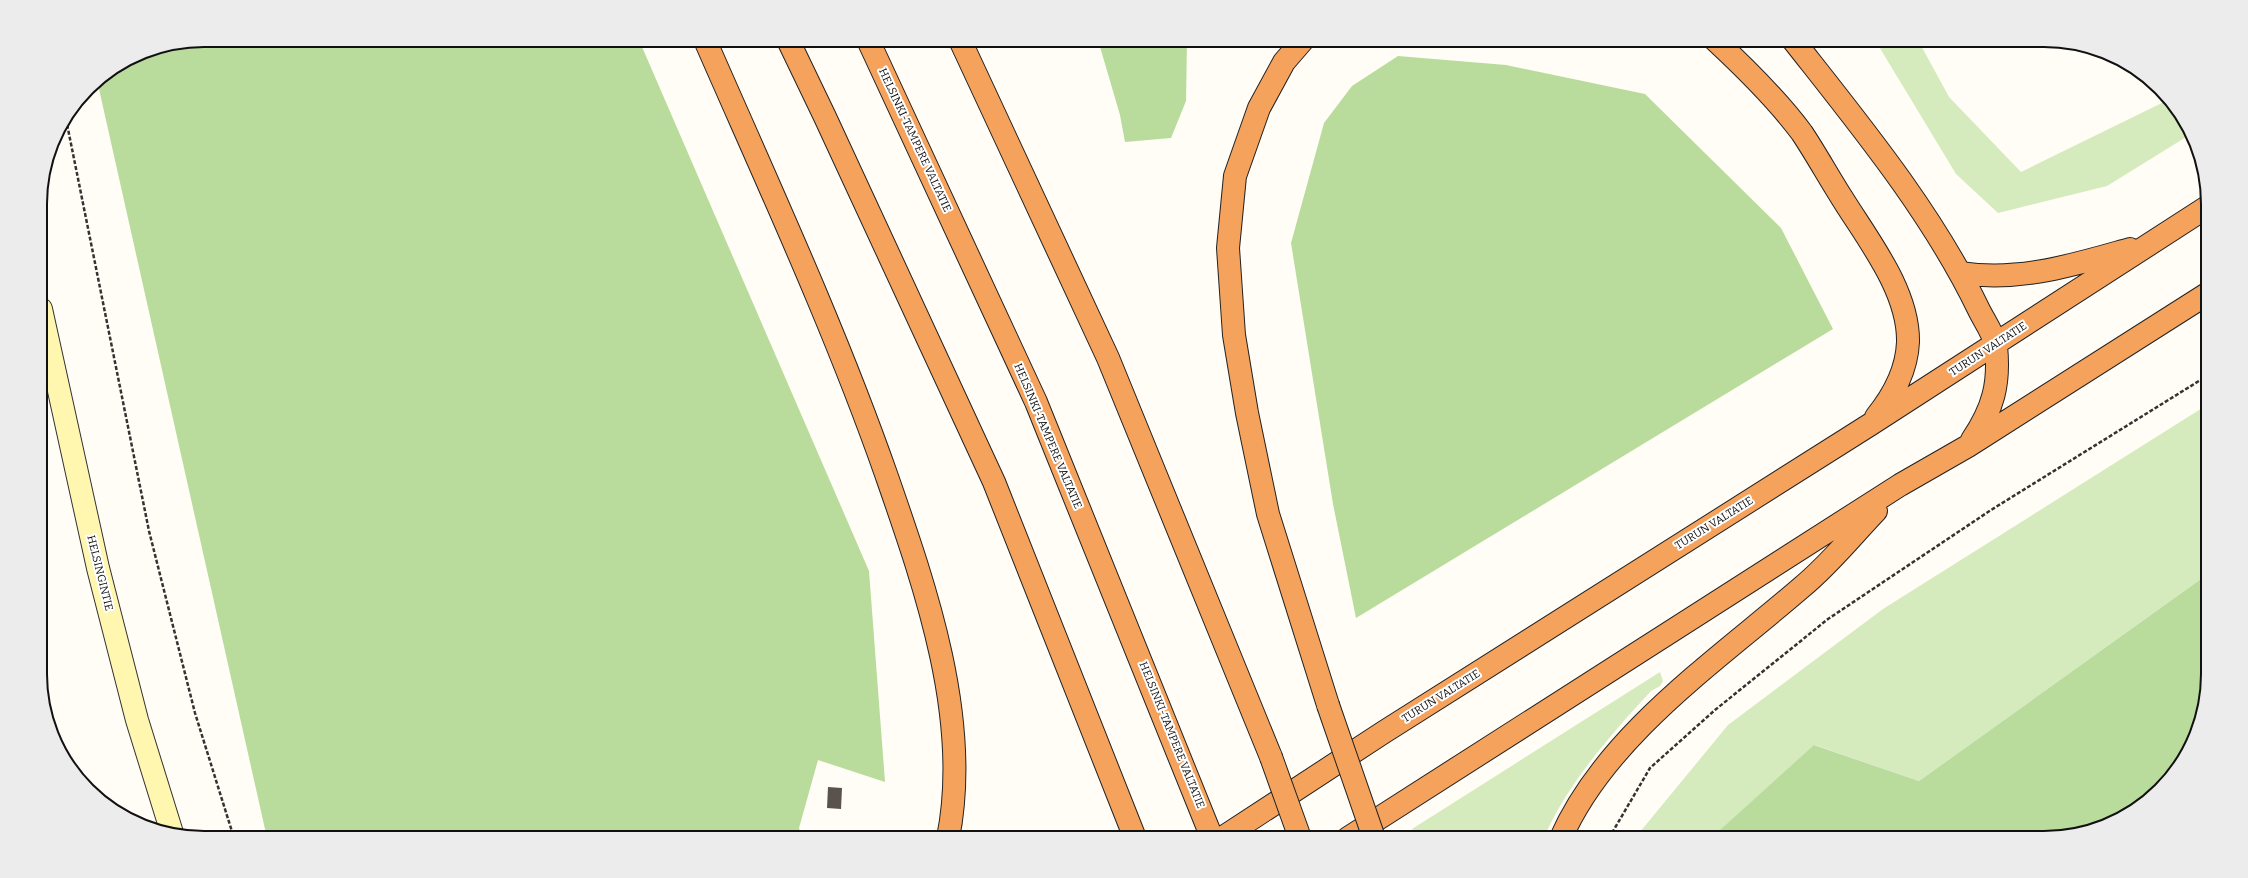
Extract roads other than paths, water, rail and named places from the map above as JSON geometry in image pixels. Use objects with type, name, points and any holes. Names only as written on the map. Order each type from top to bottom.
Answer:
[{"type":"highway","points":[[707,47],[808,275],[861,404],[901,516],[927,600],[947,688],[956,750],[953,812],[949,831]]},
{"type":"highway","points":[[791,47],[825,116],[994,482],[1132,831]]},
{"type":"highway","name":"HELSINKI-TAMPERE VALTATIE","points":[[871,47],[1036,402],[1209,831]]},
{"type":"highway","points":[[963,47],[1108,358],[1271,756],[1298,831]]},
{"type":"highway","points":[[1297,47],[1284,62],[1259,108],[1235,176],[1228,248],[1234,335],[1247,413],[1268,514],[1328,705],[1372,831]]},
{"type":"highway","points":[[1723,47],[1744,67],[1801,133],[1894,284],[1905,313],[1908,342],[1905,363],[1886,404],[1871,424]]},
{"type":"highway","points":[[1798,47],[1910,195],[1961,273],[1995,344],[1996,375],[1994,400],[1984,422],[1968,446]]},
{"type":"highway","name":"TURUN VALTATIE","points":[[1233,831],[1384,732],[1871,424],[2201,211]]},
{"type":"highway","points":[[1961,273],[2007,277],[2057,269],[2148,244]]},
{"type":"highway","points":[[1359,831],[1900,485],[1968,446],[2201,298]]},
{"type":"highway","points":[[1563,831],[1572,812],[1622,745],[1691,681],[1804,586],[1900,485]]},
{"type":"main road","name":"HELSINGINTIE","points":[[47,336],[98,568],[137,720],[170,827]]}]
